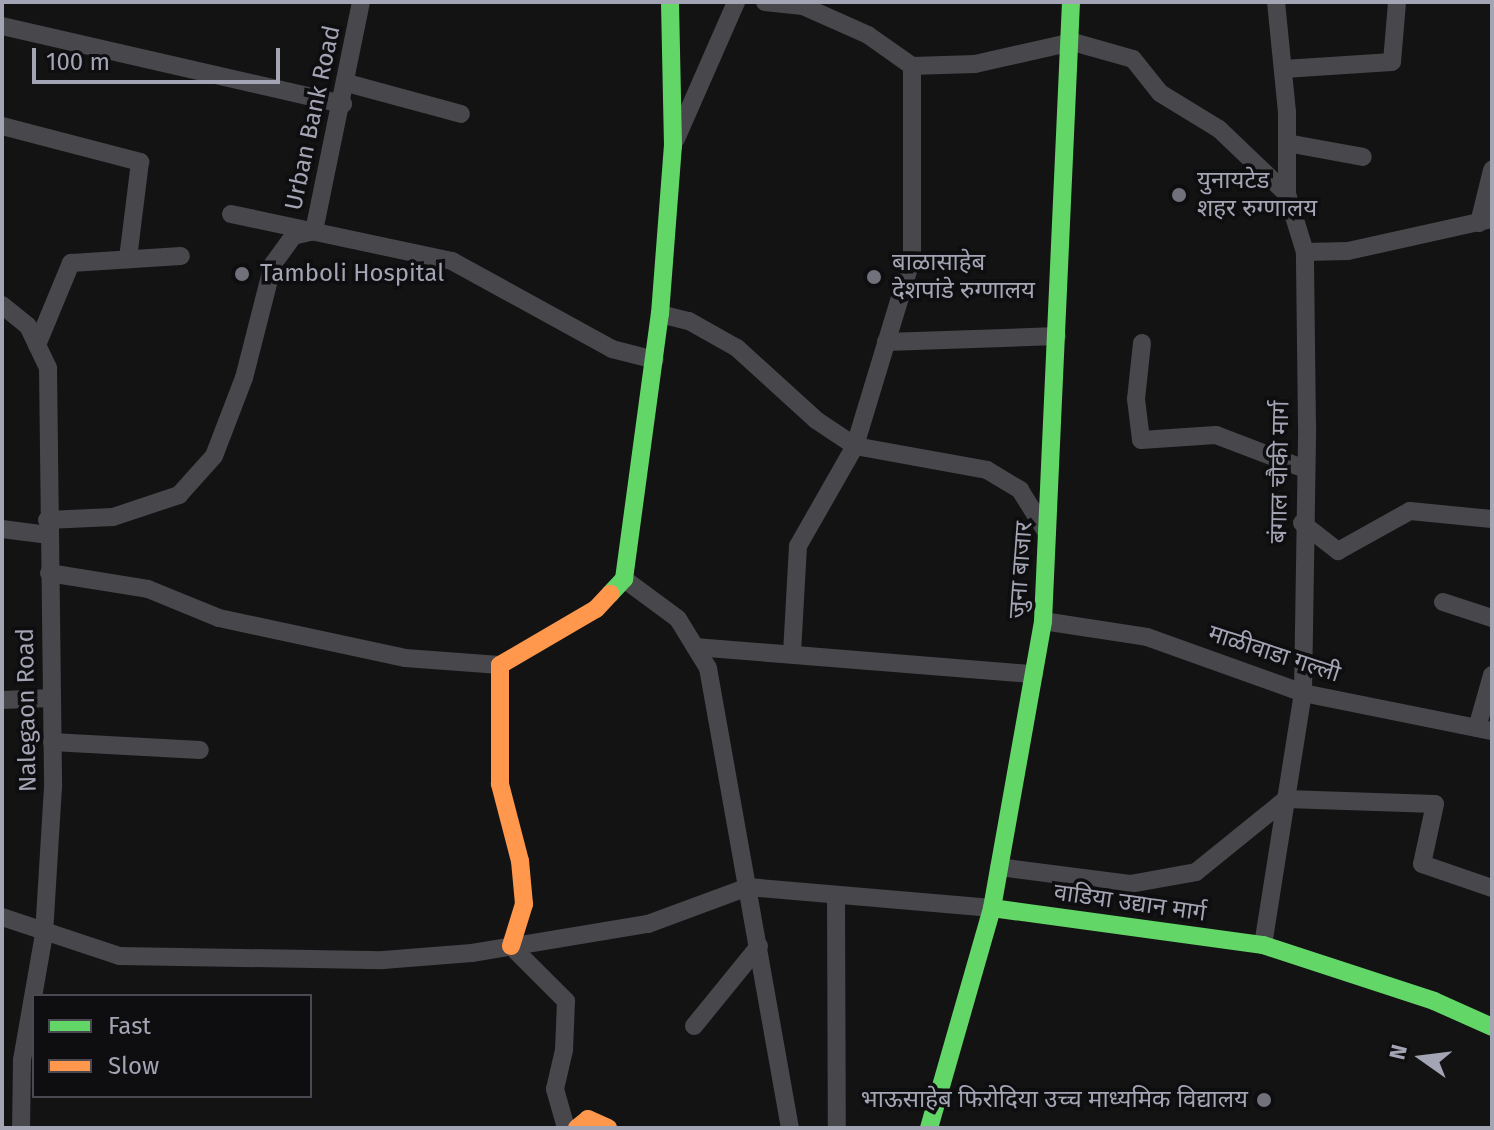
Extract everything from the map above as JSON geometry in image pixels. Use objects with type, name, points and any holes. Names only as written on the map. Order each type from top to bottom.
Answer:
[{"type":"street","name":"Urban Bank Road","points":[[2,529],[48,528],[113,517],[179,495],[214,456],[244,378],[273,264],[293,236],[314,231],[343,104],[361,2]]},
{"type":"street","points":[[49,573],[148,589],[219,618],[405,658],[500,665],[596,609],[624,579],[655,360],[673,146],[670,2]]},
{"type":"street","points":[[673,146],[736,2]]},
{"type":"street","points":[[765,2],[803,6],[868,35],[912,66],[975,64],[1073,42],[1133,59],[1160,93],[1219,129],[1287,194]]},
{"type":"street","name":"जुना बाजार","points":[[929,1128],[992,908],[1043,621],[1073,42],[1071,2]]},
{"type":"street","name":"बंगाल चौकी मार्ग","points":[[1263,945],[1303,693],[1305,252],[1287,194],[1284,69],[1276,2]]},
{"type":"street","points":[[1284,69],[1392,62],[1397,2]]},
{"type":"street","points":[[2,26],[343,104]]},
{"type":"street","points":[[792,654],[798,546],[855,446],[912,258],[912,66]]},
{"type":"street","points":[[347,83],[461,114]]},
{"type":"street","points":[[2,126],[140,162],[128,259]]},
{"type":"street","points":[[1287,143],[1363,157]]},
{"type":"street","points":[[1305,252],[1348,251],[1486,221],[1492,170]]},
{"type":"street","points":[[231,214],[452,261],[602,344],[655,360]]},
{"type":"street","points":[[37,345],[71,263],[181,256]]},
{"type":"street","name":"Nalegaon Road","points":[[2,305],[28,326],[48,368],[52,742],[44,934],[34,994]]},
{"type":"street","points":[[660,314],[689,321],[737,348],[816,420],[855,446],[987,470],[1020,490],[1047,533]]},
{"type":"street","points":[[886,342],[1057,336]]},
{"type":"street","points":[[1142,343],[1136,399],[1141,440],[1216,435],[1305,469]]},
{"type":"street","points":[[1302,523],[1338,551],[1410,511],[1492,519]]},
{"type":"street","points":[[624,579],[678,619],[708,668],[790,1128]]},
{"type":"street","points":[[1443,602],[1492,618]]},
{"type":"street","name":"माळीवाडा गल्ली","points":[[1043,621],[1147,637],[1303,693],[1485,730]]},
{"type":"street","points":[[695,647],[1034,674]]},
{"type":"street","points":[[500,665],[500,784],[520,861],[524,904],[511,946]]},
{"type":"street","points":[[1485,730],[1492,675]]},
{"type":"street","points":[[2,700],[51,698]]},
{"type":"street","points":[[52,742],[200,750]]},
{"type":"street","points":[[999,867],[1130,884],[1196,872],[1286,799],[1435,804],[1422,864],[1492,888]]},
{"type":"street","points":[[2,917],[44,934],[119,956],[383,960],[511,946],[648,924],[748,887]]},
{"type":"street","name":"वाडिया उद्यान मार्ग","points":[[748,887],[992,908],[1263,945],[1434,1001],[1492,1027]]},
{"type":"street","points":[[836,895],[837,1128]]},
{"type":"street","points":[[511,946],[566,1001],[564,1050],[555,1089],[566,1128]]},
{"type":"street","points":[[694,1026],[759,946]]},
{"type":"street","name":"Nalegaon Road","points":[[21,1128],[22,1060],[32,1003]]},
{"type":"street","points":[[577,1128],[588,1119],[608,1128]]},
{"type":"traffic: fast","points":[[610,594],[624,579],[660,314],[673,146],[670,2]]},
{"type":"traffic: fast","points":[[929,1128],[992,908],[1043,621],[1071,2]]},
{"type":"traffic: fast","points":[[992,908],[1263,945],[1434,1001],[1492,1027]]},
{"type":"traffic: slow","points":[[511,946],[524,904],[520,861],[500,784],[500,665],[596,609],[610,594]]},
{"type":"traffic: slow","points":[[577,1128],[588,1119],[608,1128]]},
{"type":"place","name":"युनायटेड शहर रुग्णालय","points":[[1179,195]]},
{"type":"place","name":"Tamboli Hospital","points":[[242,274]]},
{"type":"place","name":"बाळासाहेब देशपांडे रुग्णालय","points":[[874,277]]},
{"type":"place","name":"भाऊसाहेब फिरोदिया उच्च माध्यमिक विद्यालय","points":[[1264,1100]]}]
